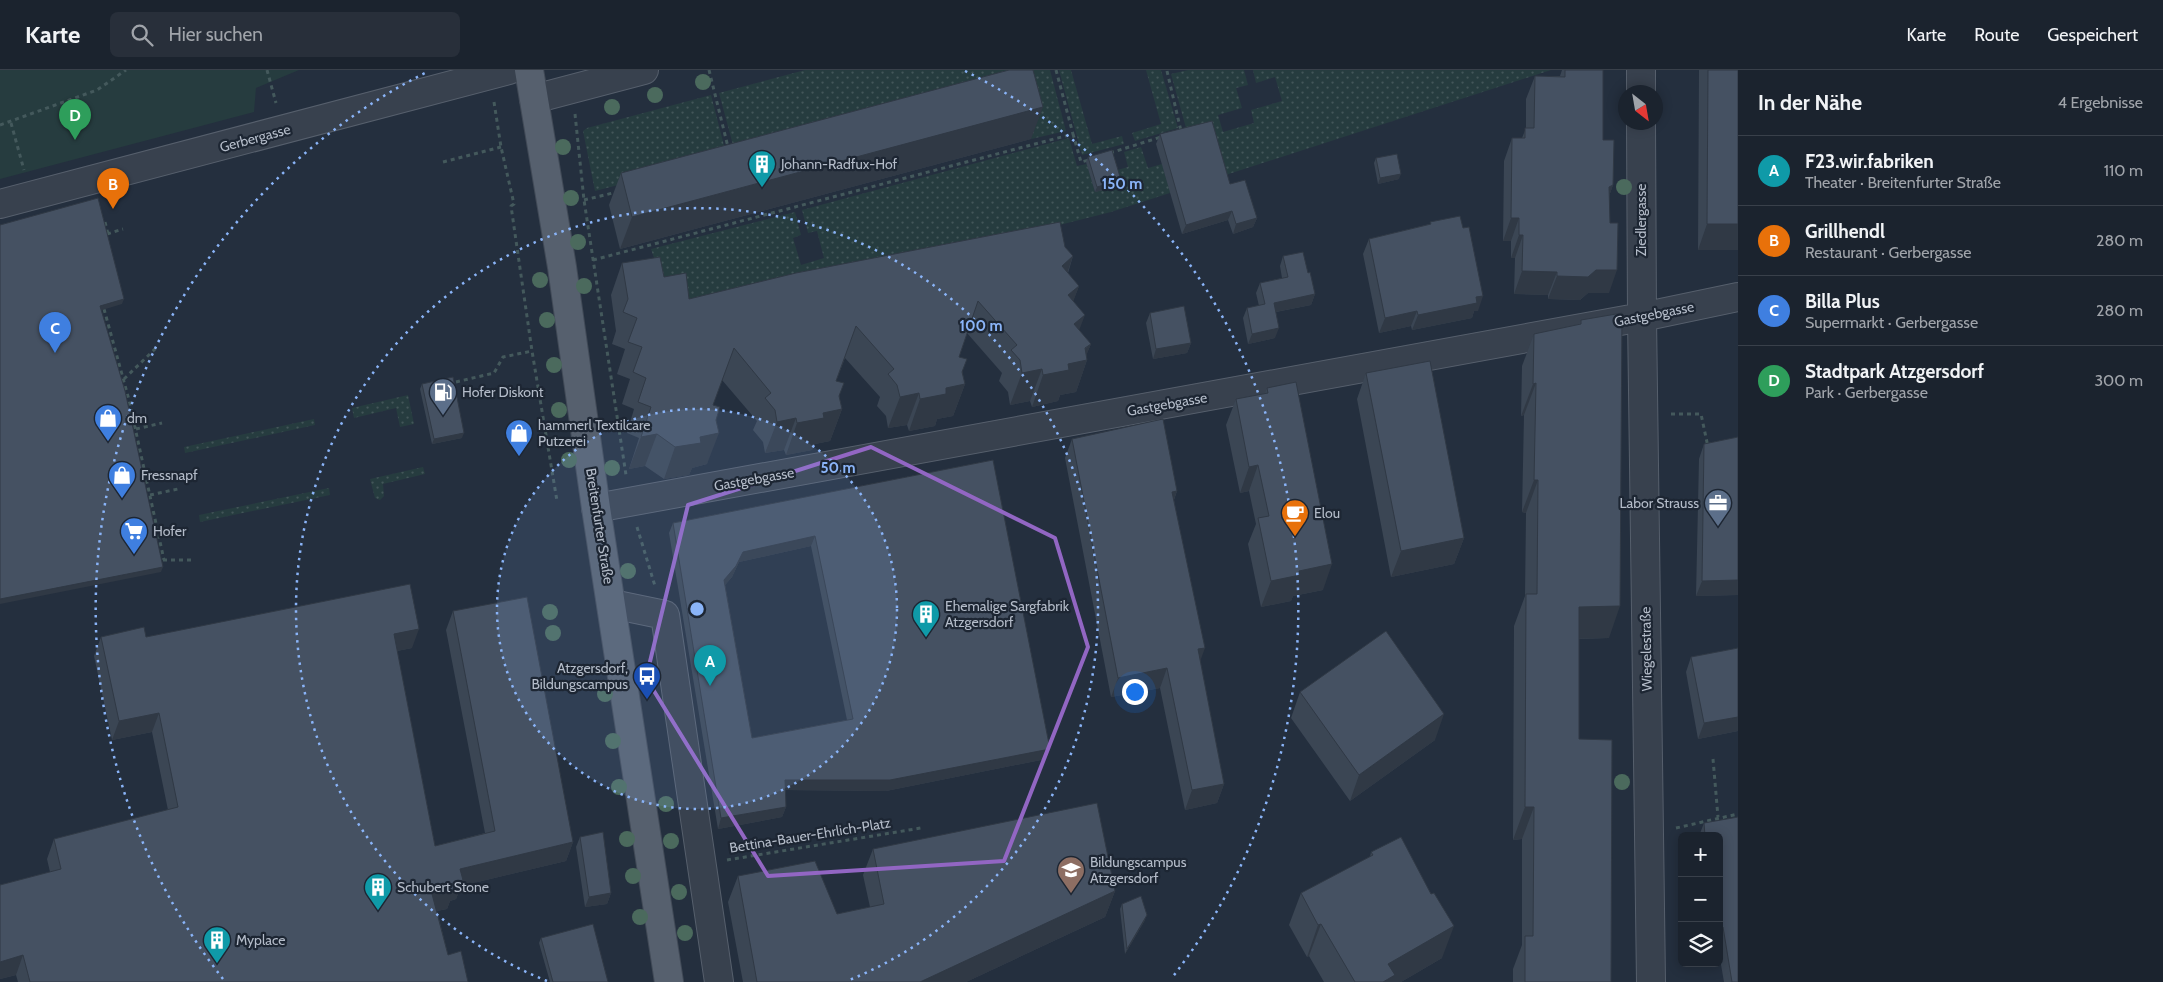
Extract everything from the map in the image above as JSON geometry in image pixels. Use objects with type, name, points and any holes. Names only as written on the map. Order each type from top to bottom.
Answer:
[{"type":"main road","name":"Breitenfurter Straße","points":[[529,70],[562,267],[596,508],[669,982]]},
{"type":"street","points":[[534,99],[644,70]]},
{"type":"street","points":[[1641,70],[1641,85]]},
{"type":"street","name":"Gerbergasse","points":[[0,204],[499,73]]},
{"type":"street","name":"Ziedlergasse","points":[[1641,130],[1642,316]]},
{"type":"street","name":"Gastgebgasse","points":[[596,508],[1738,297]]},
{"type":"street","name":"Wiegelestraße","points":[[1642,316],[1651,982]]},
{"type":"street","points":[[612,604],[665,615],[719,982]]},
{"type":"path","points":[[0,125],[11,123],[97,90],[126,70]]},
{"type":"path","points":[[267,70],[284,130]]},
{"type":"path","points":[[709,70],[730,152]]},
{"type":"path","points":[[1056,70],[1081,162],[1098,157]]},
{"type":"path","points":[[1168,70],[1182,131],[1173,134]]},
{"type":"path","points":[[499,73],[501,147],[514,204],[511,206],[532,351],[557,500]]},
{"type":"path","points":[[573,89],[584,200],[630,502],[640,542],[665,615]]},
{"type":"path","points":[[11,123],[25,172]]},
{"type":"path","points":[[593,260],[1073,134]]},
{"type":"path","points":[[1107,154],[1165,136]]},
{"type":"path","points":[[443,162],[501,147]]},
{"type":"path","points":[[584,200],[621,191]]},
{"type":"path","points":[[104,235],[123,229]]},
{"type":"path","points":[[104,309],[124,378],[164,560]]},
{"type":"path","points":[[124,378],[154,348]]},
{"type":"path","points":[[456,382],[494,373],[503,357],[532,351]]},
{"type":"path","points":[[1643,416],[1681,413],[1701,414],[1709,450]]},
{"type":"path","points":[[130,430],[162,423]]},
{"type":"path","points":[[145,496],[178,489]]},
{"type":"path","points":[[158,561],[195,560]]},
{"type":"path","points":[[1713,758],[1718,817]]},
{"type":"path","points":[[1648,835],[1718,817],[1738,814]]},
{"type":"path","name":"Bettina-Bauer-Ehrlich-Platz","points":[[702,865],[921,828]]},
{"type":"highlighted area","points":[[871,447],[1055,538],[1088,647],[1004,861],[768,876],[646,678],[688,505]]},
{"type":"green space","points":[[0,70],[299,70],[256,88],[254,112],[0,179]]},
{"type":"green space","points":[[805,70],[1050,70],[1066,131],[1031,139],[1020,96],[740,171],[719,93]]},
{"type":"green space","points":[[1059,70],[1071,70],[1092,144],[1122,136],[1124,144],[1082,155]]},
{"type":"green space","points":[[1146,70],[1161,70],[1178,128],[1135,141],[1132,133],[1161,124]]},
{"type":"green space","points":[[1188,70],[1244,70],[1248,85],[1236,88],[1242,108],[1218,115],[1223,132],[1254,123],[1251,110],[1282,101],[1275,77],[1256,83],[1253,70],[1551,70],[1111,212],[676,322],[651,249],[795,212],[801,235],[793,238],[801,265],[824,258],[817,231],[808,233],[802,210],[1069,138],[1077,166],[1087,164],[1095,192],[1114,171],[1128,167],[1124,152],[1141,147],[1148,168],[1162,164],[1165,174],[1186,128],[1171,74]]},
{"type":"green space","points":[[711,95],[727,157],[595,191],[583,131],[587,128]]},
{"type":"green space","points":[[408,395],[414,424],[400,427],[396,408],[354,418],[352,408]]},
{"type":"green space","points":[[314,419],[315,425],[185,453],[184,447]]},
{"type":"green space","points":[[423,467],[425,474],[383,484],[384,496],[380,500],[375,498],[370,479]]},
{"type":"green space","points":[[329,488],[330,495],[200,522],[199,515]]},
{"type":"building","points":[[1009,70],[1033,70],[1043,107],[632,217],[621,173]]},
{"type":"building","points":[[1565,70],[1603,70],[1603,140],[1614,140],[1613,185],[1609,187],[1610,223],[1618,223],[1617,270],[1596,270],[1588,277],[1557,276],[1557,272],[1522,271],[1523,235],[1519,235],[1519,218],[1511,218],[1512,138],[1525,138],[1525,128],[1534,128],[1535,76],[1565,77]]},
{"type":"building","points":[[1708,70],[1738,70],[1738,224],[1707,224]]},
{"type":"building","points":[[1212,121],[1230,184],[1245,180],[1257,218],[1236,224],[1232,211],[1186,225],[1160,134]]},
{"type":"building","points":[[1112,150],[1121,180],[1097,187],[1088,157]]},
{"type":"building","points":[[1397,154],[1401,174],[1380,178],[1376,158]]},
{"type":"building","points":[[98,198],[124,299],[100,306],[125,391],[163,567],[0,599],[0,225]]},
{"type":"building","points":[[1460,216],[1463,228],[1469,227],[1483,296],[1476,297],[1477,303],[1418,315],[1417,311],[1385,318],[1369,239],[1431,224],[1430,222]]},
{"type":"building","points":[[1060,222],[1065,247],[1073,256],[1062,266],[1079,286],[1068,295],[1085,315],[1074,324],[1091,344],[1085,348],[1087,360],[1068,364],[1069,370],[1043,375],[1042,369],[1022,373],[1020,360],[1011,350],[1017,345],[978,301],[959,357],[967,359],[962,372],[965,384],[946,388],[946,394],[920,399],[919,393],[900,397],[897,385],[888,374],[894,369],[856,326],[836,381],[844,383],[839,396],[842,409],[823,413],[824,418],[797,423],[796,418],[777,422],[775,410],[765,398],[771,393],[734,348],[713,405],[720,407],[716,420],[719,433],[700,437],[701,443],[675,447],[657,434],[641,437],[651,407],[638,402],[646,378],[633,372],[642,347],[628,342],[637,318],[623,312],[628,299],[622,263],[660,257],[664,277],[686,273],[689,299],[796,273]]},
{"type":"building","points":[[1303,252],[1315,294],[1274,303],[1279,328],[1252,334],[1247,308],[1265,304],[1260,283],[1288,277],[1283,256]]},
{"type":"building","points":[[1184,306],[1191,343],[1156,349],[1150,313]]},
{"type":"building","points":[[1622,313],[1620,606],[1579,607],[1579,739],[1612,740],[1611,982],[1525,982],[1525,936],[1533,936],[1534,807],[1525,807],[1526,594],[1537,594],[1538,480],[1534,480],[1536,383],[1533,384],[1534,334],[1581,324],[1581,320]]},
{"type":"building","points":[[1430,361],[1464,538],[1401,551],[1366,373]]},
{"type":"building","points":[[453,377],[464,433],[434,439],[422,384]]},
{"type":"building","points":[[1296,382],[1332,564],[1299,571],[1300,575],[1271,581],[1258,518],[1269,516],[1258,465],[1249,467],[1236,399],[1268,393],[1267,388]]},
{"type":"building","points":[[1163,419],[1177,491],[1172,492],[1205,648],[1198,649],[1224,784],[1192,790],[1167,668],[1118,678],[1072,439]]},
{"type":"building","name":"Labor Strauss","points":[[1738,437],[1738,580],[1702,581],[1704,444]]},
{"type":"building","name":"Ehemalige Sargfabrik Atzgersdorf","points":[[993,460],[1050,749],[890,780],[785,780],[786,807],[721,818],[673,523]],"holes":[[[815,536],[853,719],[752,738],[724,580],[736,566],[743,552]]]},
{"type":"building","points":[[410,584],[419,629],[394,634],[435,846],[495,831],[453,611],[527,597],[573,842],[460,869],[463,880],[453,883],[454,890],[432,894],[448,955],[461,951],[468,982],[30,982],[23,955],[0,962],[0,885],[61,869],[54,839],[178,807],[159,713],[119,721],[101,637],[144,627],[146,637]]},
{"type":"building","points":[[1386,631],[1444,714],[1359,775],[1300,692]]},
{"type":"building","points":[[1738,648],[1738,717],[1704,723],[1691,657]]},
{"type":"building","points":[[1097,803],[1115,891],[920,982],[757,982],[738,876],[815,861],[837,914],[884,904],[873,849]]},
{"type":"building","points":[[1738,817],[1738,982],[1732,982],[1723,927],[1723,832],[1705,832],[1704,823]]},
{"type":"building","points":[[603,832],[611,893],[589,897],[580,837]]},
{"type":"building","points":[[1401,837],[1431,894],[1434,893],[1454,926],[1388,964],[1395,975],[1383,982],[1355,982],[1321,924],[1318,925],[1301,893],[1373,855],[1371,852]]},
{"type":"building","points":[[1141,896],[1147,915],[1127,949],[1122,904]]},
{"type":"building","points":[[593,924],[608,982],[553,982],[541,938]]},
{"type":"place","name":"Stadtpark Atzgersdorf","points":[[75,140]]},
{"type":"place","name":"Johann-Radfux-Hof","points":[[762,188]]},
{"type":"place","name":"Grillhendl","points":[[113,209]]},
{"type":"place","name":"Billa Plus","points":[[55,353]]},
{"type":"place","name":"Hofer Diskont","points":[[443,416]]},
{"type":"place","name":"dm","points":[[108,442]]},
{"type":"place","name":"hammerl Textilcare Putzerei","points":[[519,457]]},
{"type":"place","name":"Fressnapf","points":[[122,499]]},
{"type":"place","name":"Labor Strauss","points":[[1718,527]]},
{"type":"place","name":"Elou","points":[[1295,537]]},
{"type":"place","name":"Hofer","points":[[134,555]]},
{"type":"place","name":"Ehemalige Sargfabrik Atzgersdorf","points":[[926,638]]},
{"type":"place","name":"F23.wir.fabriken","points":[[710,686]]},
{"type":"place","name":"Atzgersdorf, Bildungscampus","points":[[647,700]]},
{"type":"place","name":"Bildungscampus Atzgersdorf","points":[[1071,894]]},
{"type":"place","name":"Schubert Stone","points":[[378,911]]},
{"type":"place","name":"Myplace","points":[[217,964]]}]
